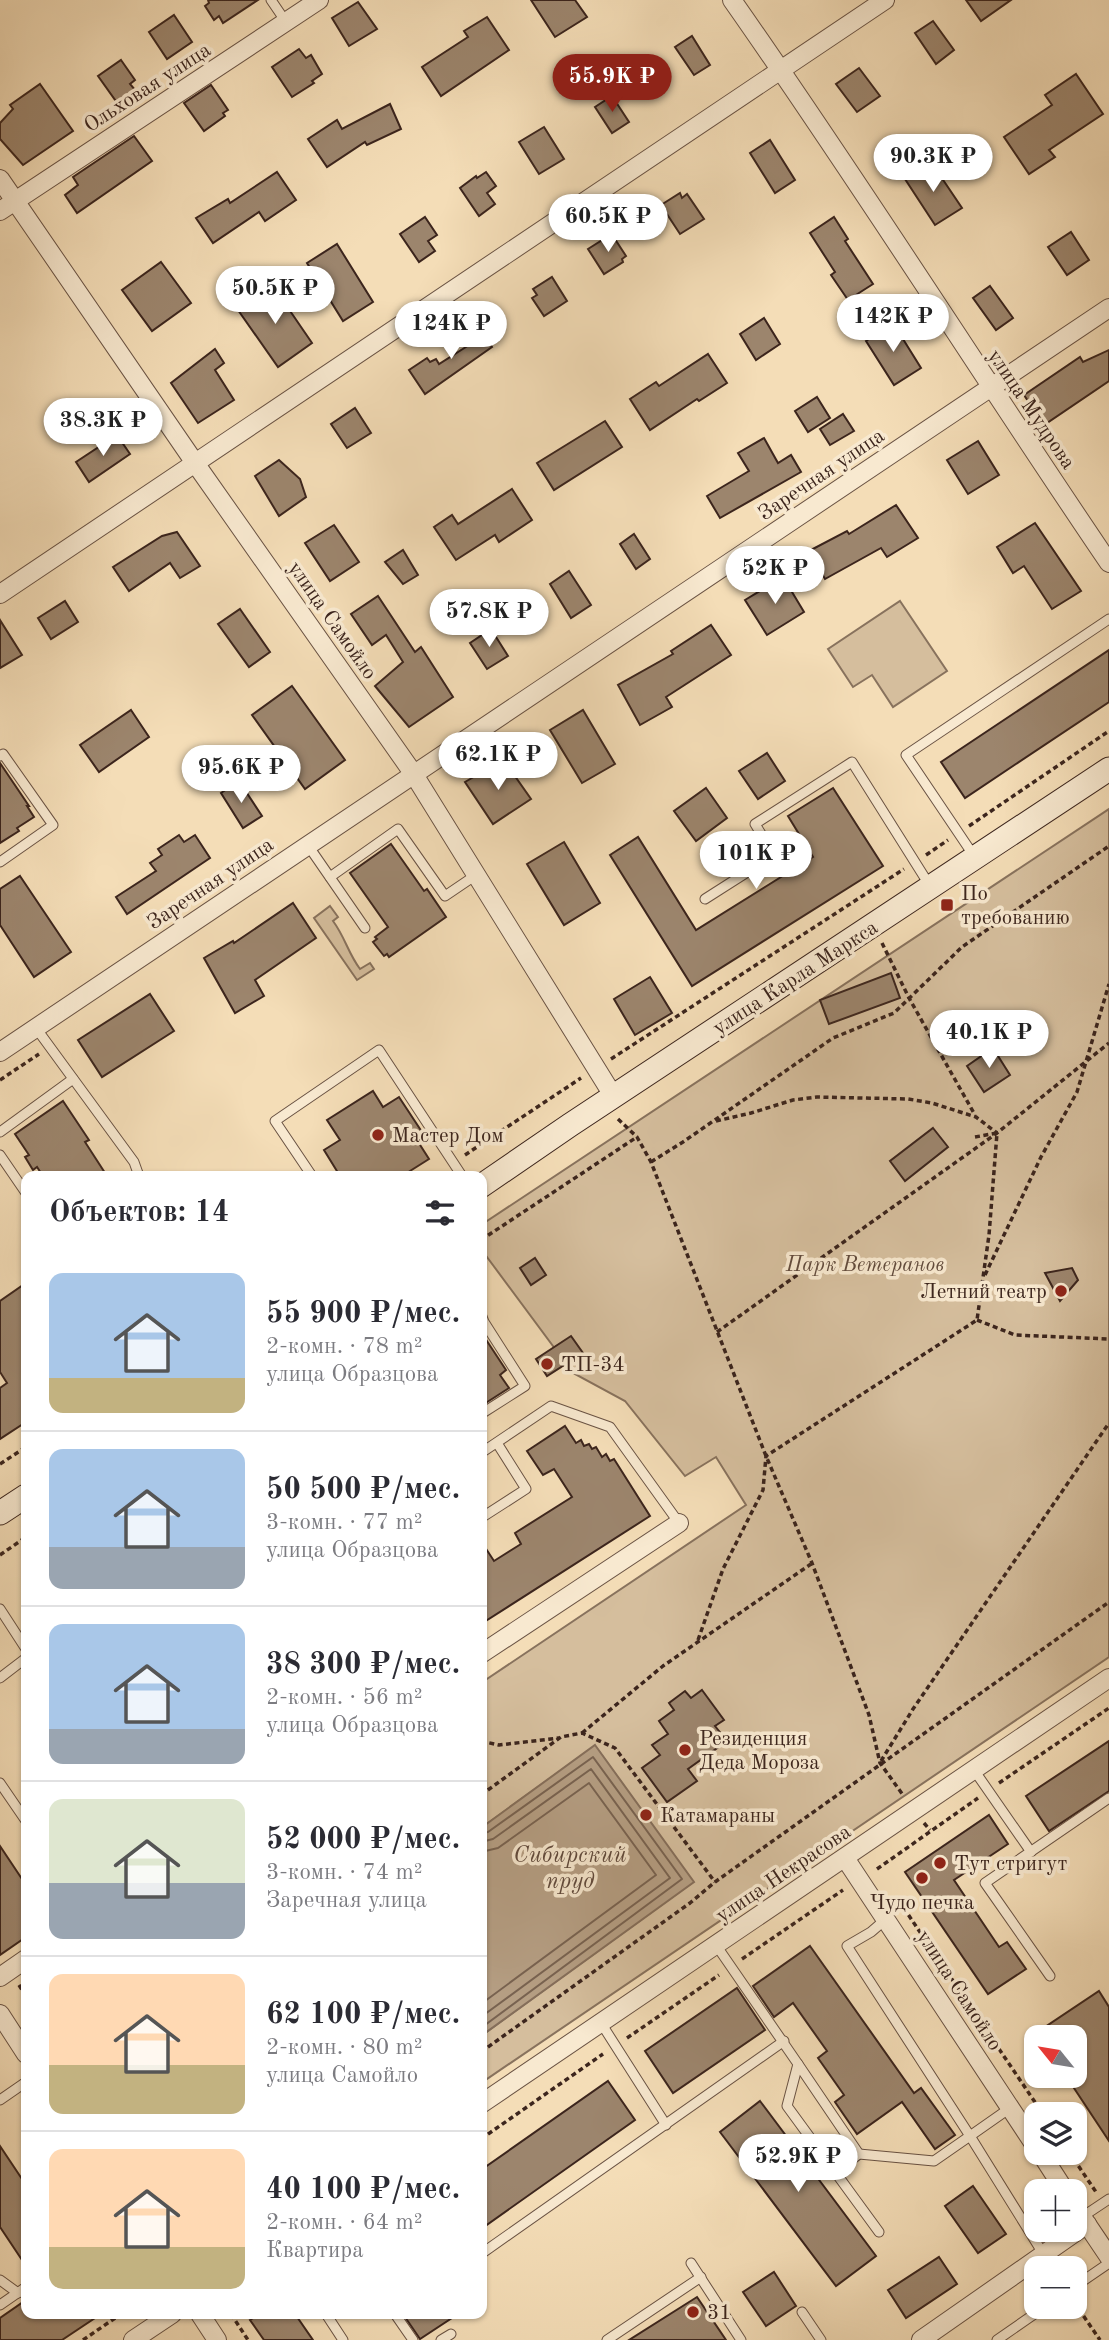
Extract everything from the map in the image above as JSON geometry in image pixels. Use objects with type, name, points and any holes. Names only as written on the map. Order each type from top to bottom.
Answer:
[{"type":"street","name":"Ольховая улица","points":[[7,206],[319,0]]},
{"type":"street","name":"улица Мудрова","points":[[732,0],[1109,563]]},
{"type":"street","points":[[0,594],[885,0]]},
{"type":"street","name":"улица Самойло","points":[[0,179],[7,206],[195,463],[413,774],[476,875],[589,1073],[608,1101]]},
{"type":"street","name":"Заречная улица","points":[[0,1052],[1109,308]]},
{"type":"street","name":"улица Карла Маркса","points":[[487,1181],[1109,769]]},
{"type":"street","points":[[0,1513],[21,1499]]},
{"type":"street","points":[[487,1650],[679,1523]]},
{"type":"street","name":"улица Некрасова","points":[[487,2100],[1107,1682]]},
{"type":"street","name":"улица Самойло","points":[[845,1858],[1024,2129]]},
{"type":"street","points":[[0,1977],[21,1962]]},
{"type":"street","points":[[0,2014],[21,2046]]},
{"type":"street","points":[[1087,2225],[1109,2257]]},
{"type":"street","points":[[921,2340],[1044,2255],[1056,2242]]},
{"type":"street","points":[[133,2340],[164,2319]]},
{"type":"street","points":[[203,2319],[217,2340]]},
{"type":"lane","points":[[271,0],[286,22]]},
{"type":"lane","points":[[975,858],[906,755],[1109,619]]},
{"type":"lane","points":[[0,756],[3,754],[53,825],[0,862]]},
{"type":"lane","points":[[705,899],[774,855],[755,824],[852,762],[931,887]]},
{"type":"lane","points":[[330,877],[398,829],[445,896],[476,875]]},
{"type":"lane","points":[[307,844],[366,928]]},
{"type":"lane","points":[[36,1028],[134,1162],[137,1171]]},
{"type":"lane","points":[[309,1171],[275,1121],[379,1050],[459,1171]]},
{"type":"lane","points":[[0,1132],[73,1079]]},
{"type":"lane","points":[[0,1155],[21,1186]]},
{"type":"lane","points":[[487,1327],[525,1386],[487,1410]]},
{"type":"lane","points":[[487,1449],[551,1406],[610,1427],[679,1523]]},
{"type":"lane","points":[[487,1514],[526,1489],[497,1443]]},
{"type":"lane","points":[[0,1609],[21,1641]]},
{"type":"lane","points":[[0,1678],[21,1662]]},
{"type":"lane","points":[[974,1770],[1031,1852]]},
{"type":"lane","points":[[0,1783],[21,1814]]},
{"type":"lane","points":[[1050,1976],[985,1883],[1109,1798]]},
{"type":"lane","points":[[886,1919],[872,1932],[847,1946],[1044,2255]]},
{"type":"lane","points":[[716,1945],[859,2154]]},
{"type":"lane","points":[[601,2023],[666,2125]]},
{"type":"lane","points":[[487,2250],[784,2042]]},
{"type":"lane","points":[[798,2064],[787,2106],[879,2232]]},
{"type":"lane","points":[[0,2100],[21,2085]]},
{"type":"lane","points":[[834,2173],[859,2154],[934,2161],[1010,2108]]},
{"type":"lane","points":[[1087,2212],[1106,2201]]},
{"type":"lane","points":[[691,2263],[740,2340]]},
{"type":"lane","points":[[1087,2278],[1109,2263]]},
{"type":"lane","points":[[607,2340],[701,2277]]},
{"type":"lane","points":[[0,2280],[21,2290]]},
{"type":"lane","points":[[0,2305],[21,2291]]},
{"type":"lane","points":[[802,2312],[821,2340]]},
{"type":"lane","points":[[329,2319],[343,2340]]},
{"type":"lane","points":[[398,2319],[413,2340]]},
{"type":"lane","points":[[997,2340],[1027,2319]]},
{"type":"lane","points":[[441,2340],[451,2334]]},
{"type":"path","points":[[454,1163],[915,862],[1109,731]]},
{"type":"path","points":[[651,1162],[833,1038],[894,1013],[962,947],[1109,846]]},
{"type":"path","points":[[874,926],[909,998],[976,1117]]},
{"type":"path","points":[[983,1280],[1041,1157],[1077,1092],[1109,984]]},
{"type":"path","points":[[718,1332],[997,1133],[1109,1043]]},
{"type":"path","points":[[0,1080],[49,1046]]},
{"type":"path","points":[[589,1073],[637,1137],[651,1162],[766,1456],[812,1563],[869,1716],[880,1763],[914,1811]]},
{"type":"path","points":[[712,1121],[793,1100],[817,1097],[908,1099],[932,1103],[976,1117],[997,1133]]},
{"type":"path","points":[[975,1138],[997,1133]]},
{"type":"path","points":[[766,1456],[977,1320],[997,1133]]},
{"type":"path","points":[[487,1236],[637,1137]]},
{"type":"path","points":[[977,1320],[1015,1335],[1109,1339]]},
{"type":"path","points":[[880,1763],[913,1709],[1109,1423]]},
{"type":"path","points":[[0,1464],[21,1450]]},
{"type":"path","points":[[698,1640],[723,1569],[763,1490],[766,1456]]},
{"type":"path","points":[[0,1555],[21,1540]]},
{"type":"path","points":[[487,1742],[499,1745],[582,1733],[698,1640],[812,1563]]},
{"type":"path","points":[[487,2048],[880,1763],[1109,1602]]},
{"type":"path","points":[[582,1733],[615,1748],[715,1882]]},
{"type":"path","points":[[487,1791],[561,1737]]},
{"type":"path","points":[[487,2135],[876,1868]]},
{"type":"path","points":[[1079,2165],[1106,2201]]},
{"type":"path","points":[[83,2340],[114,2319]]},
{"type":"path","points":[[233,2319],[248,2340]]},
{"type":"path","points":[[1086,2319],[1100,2340]]},
{"type":"green space","points":[[900,601],[947,671],[893,707],[872,675],[853,687],[828,649]]},
{"type":"green space","name":"Парк Ветеранов","points":[[1109,809],[1109,1657],[487,2079],[487,2032],[693,1882],[595,1746],[487,1824],[487,1679],[746,1505],[716,1457],[685,1476],[625,1401],[573,1373],[487,1257],[487,1221]]},
{"type":"green space","points":[[330,906],[338,917],[333,921],[360,969],[370,963],[374,969],[357,980],[314,918]]},
{"type":"water","name":"Сибирский пруд","points":[[595,1745],[694,1882],[487,2032],[487,1824]]},
{"type":"building","points":[[208,0],[258,0],[223,23],[219,16],[214,20],[205,6],[209,3]]},
{"type":"building","points":[[531,0],[575,0],[587,17],[555,37]]},
{"type":"building","points":[[966,0],[1011,0],[981,21]]},
{"type":"building","points":[[358,2],[377,29],[349,46],[332,18]]},
{"type":"building","points":[[174,15],[192,42],[167,59],[149,32]]},
{"type":"building","points":[[487,17],[509,50],[441,96],[422,67],[468,37],[464,31]]},
{"type":"building","points":[[933,21],[954,50],[936,64],[915,33]]},
{"type":"building","points":[[692,36],[710,65],[694,75],[675,47]]},
{"type":"building","points":[[299,49],[306,58],[311,55],[322,74],[312,81],[314,83],[292,97],[272,67]]},
{"type":"building","points":[[121,60],[135,80],[130,84],[136,91],[118,104],[98,76]]},
{"type":"building","points":[[859,68],[880,96],[857,112],[836,84]]},
{"type":"building","points":[[1076,74],[1103,114],[1049,150],[1055,157],[1029,174],[1004,137],[1052,105],[1045,95]]},
{"type":"building","points":[[40,84],[73,131],[23,165],[0,139],[0,123],[13,109],[10,105]]},
{"type":"building","points":[[211,85],[228,110],[223,113],[225,116],[204,131],[184,103]]},
{"type":"building","points":[[612,96],[629,122],[612,133],[595,107]]},
{"type":"building","points":[[390,104],[401,129],[367,145],[365,142],[327,167],[308,139],[337,120],[342,129]]},
{"type":"building","points":[[544,127],[564,159],[539,174],[519,142]]},
{"type":"building","points":[[134,136],[152,161],[77,213],[65,195],[78,185],[73,177]]},
{"type":"building","points":[[770,140],[795,180],[775,193],[750,153]]},
{"type":"building","points":[[931,162],[962,208],[935,225],[905,179]]},
{"type":"building","points":[[277,172],[296,200],[265,221],[259,212],[213,243],[196,218],[228,199],[230,203]]},
{"type":"building","points":[[486,172],[496,186],[487,193],[495,204],[479,216],[460,188]]},
{"type":"building","points":[[680,193],[682,198],[687,194],[704,219],[680,234],[661,205]]},
{"type":"building","points":[[425,217],[437,235],[428,241],[435,251],[419,262],[400,234]]},
{"type":"building","points":[[834,217],[848,239],[845,241],[873,284],[848,300],[831,275],[835,272],[810,233]]},
{"type":"building","points":[[1071,232],[1089,260],[1067,275],[1048,247]]},
{"type":"building","points":[[613,236],[626,256],[622,259],[623,262],[604,274],[588,249]]},
{"type":"building","points":[[337,244],[373,302],[343,321],[307,263]]},
{"type":"building","points":[[161,262],[191,303],[152,331],[122,290]]},
{"type":"building","points":[[552,277],[567,301],[544,316],[532,298],[537,295],[533,289]]},
{"type":"building","points":[[273,286],[312,343],[278,367],[238,310]]},
{"type":"building","points":[[990,286],[1013,318],[996,330],[973,298]]},
{"type":"building","points":[[764,318],[780,344],[756,360],[740,334]]},
{"type":"building","points":[[477,323],[492,347],[425,394],[409,370],[427,358],[430,362],[436,359],[439,364],[469,345],[461,333]]},
{"type":"building","points":[[893,323],[921,368],[894,385],[866,341]]},
{"type":"building","points":[[215,349],[224,363],[215,370],[234,400],[198,423],[171,383]]},
{"type":"building","points":[[1109,350],[1109,381],[1044,425],[1024,395],[1080,357],[1083,362]]},
{"type":"building","points":[[708,354],[727,383],[650,430],[630,399],[656,382],[659,386]]},
{"type":"building","points":[[817,397],[830,418],[808,432],[795,411]]},
{"type":"building","points":[[355,408],[371,433],[347,448],[331,424]]},
{"type":"building","points":[[843,414],[854,431],[830,445],[820,429]]},
{"type":"building","points":[[605,421],[622,447],[554,490],[537,463]]},
{"type":"building","points":[[117,435],[130,454],[89,482],[76,462]]},
{"type":"building","points":[[764,438],[778,463],[791,455],[801,472],[720,518],[707,496],[749,471],[738,453]]},
{"type":"building","points":[[978,441],[999,475],[968,494],[947,460]]},
{"type":"building","points":[[279,460],[300,479],[306,497],[279,516],[255,476]]},
{"type":"building","points":[[512,489],[532,520],[499,542],[495,535],[456,560],[434,527],[452,515],[458,524]]},
{"type":"building","points":[[896,505],[918,538],[887,557],[881,548],[825,579],[809,551],[847,531],[849,534]]},
{"type":"building","points":[[1035,523],[1081,591],[1052,609],[1024,566],[1013,573],[997,547]]},
{"type":"building","points":[[334,525],[359,562],[330,581],[305,543]]},
{"type":"building","points":[[177,532],[200,566],[180,578],[170,563],[129,591],[113,567],[162,536]]},
{"type":"building","points":[[634,534],[650,559],[636,569],[620,544]]},
{"type":"building","points":[[403,550],[418,575],[403,584],[385,562]]},
{"type":"building","points":[[569,571],[591,605],[571,618],[550,584]]},
{"type":"building","points":[[783,577],[804,612],[767,635],[745,600]]},
{"type":"building","points":[[378,596],[415,652],[421,647],[453,697],[409,727],[375,686],[403,662],[386,635],[372,645],[351,614]]},
{"type":"building","points":[[65,601],[78,622],[51,639],[38,618]]},
{"type":"building","points":[[240,609],[270,652],[249,667],[218,624]]},
{"type":"building","points":[[0,620],[22,655],[0,668]]},
{"type":"building","points":[[711,625],[731,655],[666,697],[672,707],[640,725],[618,685],[673,654],[671,651]]},
{"type":"building","points":[[491,629],[508,656],[487,669],[470,643]]},
{"type":"building","points":[[1109,650],[1109,702],[965,798],[941,762]]},
{"type":"building","points":[[292,686],[345,760],[305,789],[252,715]]},
{"type":"building","points":[[131,710],[149,737],[99,772],[80,745]]},
{"type":"building","points":[[583,710],[615,764],[582,783],[550,730]]},
{"type":"building","points":[[767,753],[785,781],[758,799],[739,771]]},
{"type":"building","points":[[505,762],[531,799],[493,824],[465,782],[484,771],[487,775]]},
{"type":"building","points":[[0,763],[34,817],[0,843]]},
{"type":"building","points":[[239,781],[262,816],[243,828],[221,793]]},
{"type":"building","points":[[706,788],[727,818],[696,841],[674,811]]},
{"type":"building","points":[[833,788],[883,866],[692,986],[610,855],[638,837],[696,930],[813,857],[788,816]]},
{"type":"building","points":[[179,835],[184,842],[195,835],[210,858],[127,914],[116,897],[156,871],[150,863],[162,855],[158,849]]},
{"type":"building","points":[[564,842],[600,903],[564,925],[527,864]]},
{"type":"building","points":[[391,844],[446,917],[389,957],[387,954],[384,956],[373,942],[377,939],[375,937],[388,927],[350,873]]},
{"type":"building","points":[[20,876],[71,952],[34,977],[0,925],[0,889]]},
{"type":"building","points":[[293,903],[316,938],[255,980],[264,996],[235,1013],[204,958],[233,941],[234,943]]},
{"type":"building","points":[[891,973],[900,998],[829,1024],[820,1000]]},
{"type":"building","points":[[650,977],[672,1013],[635,1035],[614,999]]},
{"type":"building","points":[[150,994],[174,1031],[102,1077],[78,1040]]},
{"type":"building","points":[[993,1048],[1010,1075],[984,1092],[967,1066]]},
{"type":"building","name":"Мастер Дом","points":[[373,1091],[383,1107],[399,1097],[422,1132],[415,1137],[429,1159],[410,1171],[337,1171],[324,1150],[340,1140],[327,1120]]},
{"type":"building","points":[[63,1101],[89,1140],[85,1142],[104,1171],[40,1171],[37,1167],[33,1170],[25,1157],[29,1155],[15,1134]]},
{"type":"building","points":[[933,1128],[948,1147],[905,1181],[890,1161]]},
{"type":"building","points":[[535,1258],[546,1275],[531,1285],[520,1268]]},
{"type":"building","name":"Летний театр","points":[[1072,1268],[1078,1280],[1060,1301],[1045,1273]]},
{"type":"building","points":[[21,1286],[21,1425],[0,1439],[0,1388],[7,1383],[0,1372],[0,1301]]},
{"type":"building","points":[[571,1336],[583,1353],[547,1376],[536,1359]]},
{"type":"building","points":[[487,1341],[506,1370],[500,1375],[509,1388],[487,1402]]},
{"type":"building","points":[[565,1426],[576,1443],[581,1440],[584,1446],[589,1444],[592,1449],[596,1447],[602,1457],[606,1454],[610,1461],[614,1459],[650,1516],[487,1620],[487,1550],[494,1561],[521,1544],[515,1533],[572,1497],[554,1469],[543,1475],[527,1451]]},
{"type":"building","name":"Резиденция Деда Мороза","points":[[702,1690],[724,1720],[715,1726],[727,1741],[688,1769],[697,1781],[667,1802],[642,1768],[660,1755],[652,1745],[668,1734],[659,1721],[674,1710],[669,1703],[685,1691],[691,1698]]},
{"type":"building","points":[[1109,1741],[1109,1791],[1049,1831],[1026,1796]]},
{"type":"building","points":[[989,1815],[1008,1844],[954,1880],[999,1947],[1007,1942],[1026,1969],[988,1994],[905,1872]]},
{"type":"building","points":[[0,1846],[21,1878],[21,1940],[0,1955]]},
{"type":"building","points":[[810,1946],[914,2093],[921,2088],[955,2135],[935,2149],[902,2102],[857,2134],[835,2102],[844,2095],[818,2058],[827,2051],[793,2003],[774,2017],[753,1986]]},
{"type":"building","points":[[737,1988],[765,2030],[673,2093],[645,2051]]},
{"type":"building","points":[[1099,1991],[1109,2007],[1109,2141],[1087,2108],[1087,2102],[1083,2102],[1074,2088],[1087,2088],[1087,2025],[1048,2025]]},
{"type":"building","points":[[608,2081],[635,2120],[487,2225],[487,2166]]},
{"type":"building","points":[[760,2101],[876,2256],[836,2286],[720,2132]]},
{"type":"building","points":[[0,2146],[21,2178],[21,2258],[0,2227]]},
{"type":"building","points":[[973,2186],[1006,2234],[978,2253],[945,2206]]},
{"type":"building","points":[[939,2257],[957,2284],[906,2318],[888,2290]]},
{"type":"building","points":[[774,2272],[796,2306],[766,2326],[743,2292]]},
{"type":"building","name":"31","points":[[697,2297],[726,2340],[629,2340]]},
{"type":"building","points":[[21,2303],[21,2319],[94,2319],[62,2340],[0,2340],[0,2318]]},
{"type":"building","points":[[298,2319],[313,2340],[264,2340],[250,2320]]},
{"type":"building","points":[[406,2319],[450,2319],[420,2339]]},
{"type":"place","name":"По требованию","points":[[947,905]]},
{"type":"place","name":"Мастер Дом","points":[[378,1135]]},
{"type":"place","name":"Летний театр","points":[[1061,1291]]},
{"type":"place","name":"ТП-34","points":[[547,1364]]},
{"type":"place","name":"Резиденция Деда Мороза","points":[[685,1750]]},
{"type":"place","name":"Катамараны","points":[[646,1815]]},
{"type":"place","name":"Тут стригут","points":[[940,1863]]},
{"type":"place","name":"Чудо печка","points":[[922,1878]]},
{"type":"place","name":"31","points":[[693,2312]]}]
